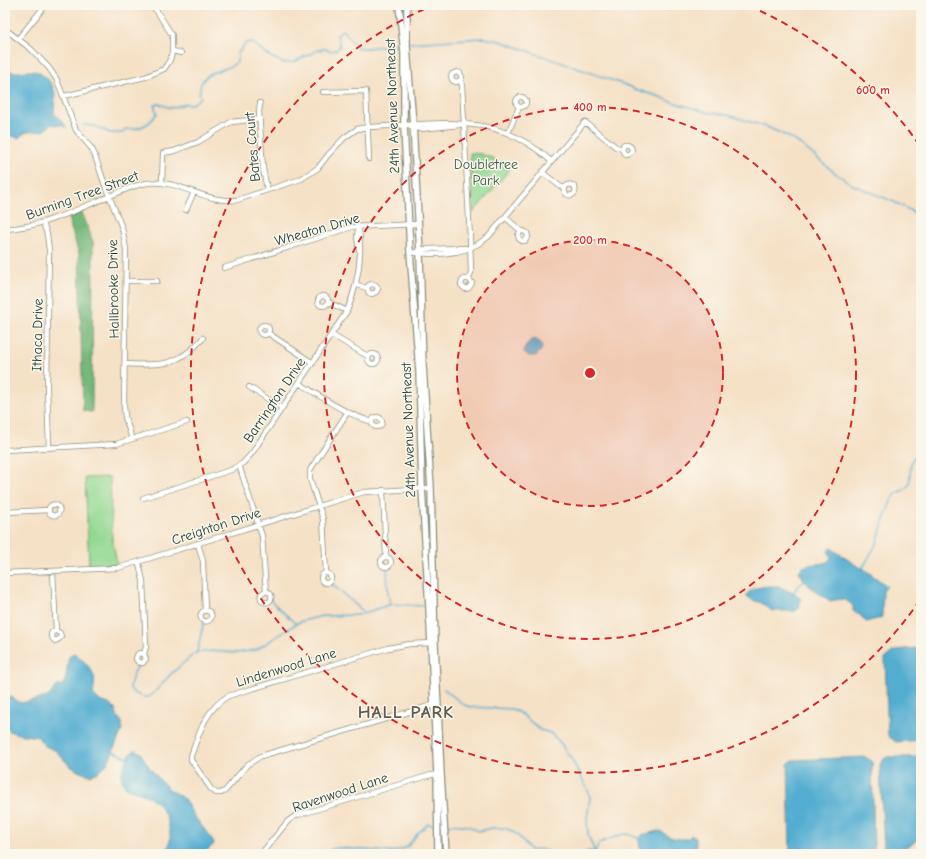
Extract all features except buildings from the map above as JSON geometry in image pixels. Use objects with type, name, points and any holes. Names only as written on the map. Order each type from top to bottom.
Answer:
[{"type":"street","points":[[18,39],[44,7],[50,5]]},
{"type":"street","points":[[64,96],[151,76],[162,70],[167,65],[172,51],[172,35],[156,10],[150,5]]},
{"type":"street","name":"24th Avenue Northeast","points":[[399,5],[405,41]]},
{"type":"street","name":"24th Avenue Northeast","points":[[407,5],[404,126],[410,252],[419,371],[422,488],[433,643],[439,774],[446,854]]},
{"type":"street","name":"Hallbrooke Drive","points":[[5,28],[31,49],[49,68],[57,80],[64,96],[70,118],[76,130],[94,152],[122,228],[125,239],[126,281],[125,413],[132,439]]},
{"type":"street","points":[[172,51],[181,53]]},
{"type":"street","name":"24th Avenue Northeast","points":[[405,53],[414,126],[420,252],[423,366],[431,488],[433,643]]},
{"type":"street","points":[[460,80],[462,85],[470,248],[471,272],[469,279]]},
{"type":"street","points":[[323,92],[366,91],[369,159]]},
{"type":"street","name":"Bates Court","points":[[260,103],[263,169],[268,189]]},
{"type":"street","points":[[508,133],[519,107]]},
{"type":"street","points":[[162,182],[164,153],[198,142],[231,122],[260,119]]},
{"type":"street","points":[[410,252],[420,252],[426,254],[460,252],[484,240],[585,122],[616,147],[622,150]]},
{"type":"street","name":"Burning Tree Street","points":[[5,229],[43,223],[138,185],[162,182],[176,185],[214,199],[227,200],[242,198],[301,179],[318,168],[344,138],[358,129],[368,127],[414,126],[420,129],[463,124],[486,126],[508,133],[528,144],[551,162]]},
{"type":"street","points":[[542,172],[561,187],[565,188]]},
{"type":"street","points":[[186,210],[194,192]]},
{"type":"street","points":[[505,217],[521,231]]},
{"type":"street","name":"Ithaca Drive","points":[[43,223],[47,234],[49,250],[49,448]]},
{"type":"street","name":"Wheaton Drive","points":[[224,268],[358,226],[418,224]]},
{"type":"street","name":"Barrington Drive","points":[[143,498],[218,475],[239,466],[248,458],[347,311],[357,285],[360,252],[357,237],[358,226]]},
{"type":"street","points":[[126,281],[157,281]]},
{"type":"street","points":[[357,285],[367,288]]},
{"type":"street","points":[[328,302],[347,311]]},
{"type":"street","points":[[268,333],[313,363]]},
{"type":"street","points":[[332,335],[369,357]]},
{"type":"street","points":[[125,364],[161,364],[174,361],[185,355],[203,338]]},
{"type":"street","points":[[299,383],[347,413],[372,422]]},
{"type":"street","points":[[249,387],[282,408]]},
{"type":"street","points":[[326,573],[323,525],[319,506],[310,479],[310,470],[347,413]]},
{"type":"street","points":[[5,450],[110,445],[187,422]]},
{"type":"street","points":[[239,466],[263,541],[266,592]]},
{"type":"street","name":"Creighton Drive","points":[[5,573],[110,569],[139,563],[258,524],[364,492],[431,488]]},
{"type":"street","points":[[383,490],[386,557]]},
{"type":"street","points":[[5,512],[49,510]]},
{"type":"street","points":[[198,544],[203,561],[205,611]]},
{"type":"street","points":[[139,563],[143,582],[146,647],[144,654]]},
{"type":"street","points":[[53,572],[56,631]]},
{"type":"street","name":"Lindenwood Lane","points":[[433,643],[410,644],[388,648],[228,696],[213,707],[205,720],[191,756],[191,760],[214,792],[221,793],[227,790],[247,765],[258,757],[436,704]]},
{"type":"street","name":"24th Avenue Northeast","points":[[438,854],[439,774]]},
{"type":"street","name":"Ravenwood Lane","points":[[261,854],[283,826],[295,816],[439,774]]},
{"type":"green space","name":"Doubletree Park","points":[[470,153],[481,154],[491,158],[510,169],[473,213]]},
{"type":"green space","points":[[82,212],[93,242],[92,412],[83,411],[79,254],[68,218]]},
{"type":"green space","points":[[110,477],[112,538],[117,564],[89,565],[85,478]]},
{"type":"water","points":[[5,66],[12,72],[34,71],[46,77],[52,84],[55,93],[54,113],[66,126],[51,124],[47,129],[29,132],[19,138],[5,134]]},
{"type":"water","points":[[535,339],[541,343],[542,349],[536,356],[529,356],[524,352],[525,347],[529,342]]},
{"type":"water","points":[[831,548],[860,568],[863,568],[887,586],[883,591],[881,618],[866,622],[860,615],[853,611],[853,606],[847,601],[840,599],[830,601],[807,585],[799,571],[807,565],[821,564],[829,561],[831,557],[828,551]]},
{"type":"water","points":[[778,586],[794,592],[801,599],[799,608],[796,611],[772,611],[746,595],[756,588]]},
{"type":"water","points":[[921,648],[921,740],[896,742],[888,736],[885,659],[892,652]]},
{"type":"water","points":[[73,653],[88,665],[94,676],[95,681],[93,694],[100,701],[109,704],[115,709],[117,716],[122,722],[122,730],[107,764],[97,773],[89,775],[70,766],[55,750],[45,746],[40,741],[39,737],[18,734],[9,731],[5,726],[5,694],[21,703],[48,697],[57,686],[61,686],[65,681],[69,657]]},
{"type":"water","points":[[134,750],[141,753],[146,763],[169,789],[184,799],[194,816],[212,839],[214,844],[203,854],[164,854],[169,846],[170,836],[169,826],[162,808],[145,795],[127,788],[122,779],[125,763]]},
{"type":"water","points":[[865,757],[872,761],[874,850],[871,853],[866,854],[791,854],[788,764],[793,760]]},
{"type":"water","points":[[888,757],[921,757],[921,836],[911,845],[888,854],[884,850],[880,764]]},
{"type":"water","points":[[658,831],[676,839],[687,839],[692,835],[696,837],[696,854],[639,854],[639,838],[642,835]]},
{"type":"waterway","points":[[84,125],[95,126],[110,133],[123,133],[125,129],[139,128],[151,121],[157,113],[154,105],[159,104],[171,108],[185,104],[192,104],[201,98],[199,94],[201,83],[205,78],[209,74],[237,62],[238,53],[246,43],[252,42],[266,54],[283,63],[294,62],[318,50],[336,50],[340,47],[337,35],[342,30],[358,48],[401,44]]},
{"type":"waterway","points":[[409,43],[483,38],[497,40],[669,101],[706,112],[728,115],[767,127],[800,144],[835,173],[853,185],[892,201],[921,216]]},
{"type":"waterway","points":[[62,124],[66,128]]},
{"type":"waterway","points":[[862,568],[877,543],[892,499],[897,493],[909,485],[911,463],[921,443]]},
{"type":"waterway","points":[[387,568],[388,594],[390,603]]},
{"type":"waterway","points":[[794,592],[797,587],[805,581]]},
{"type":"waterway","points":[[333,585],[365,613]]},
{"type":"waterway","points":[[270,600],[296,624]]},
{"type":"waterway","points":[[139,663],[133,675],[130,686],[131,690],[134,693],[148,697],[153,694],[171,674],[195,653],[211,651],[237,653],[256,650],[299,622],[322,616],[358,615],[392,604],[423,606]]},
{"type":"waterway","points":[[197,652],[204,621]]},
{"type":"waterway","points":[[444,689],[464,705],[471,707],[512,709],[523,715],[540,730],[550,733],[559,741],[571,758],[588,790],[590,798],[587,819],[588,835],[595,852]]},
{"type":"waterway","points":[[112,751],[129,758]]},
{"type":"waterway","points":[[325,854],[331,849],[338,848],[391,852],[403,849],[407,847],[418,833],[428,824],[433,825]]},
{"type":"waterway","points":[[448,825],[464,825],[478,831],[497,828],[509,829],[514,832],[531,851],[542,849],[551,854]]},
{"type":"waterway","points":[[584,854],[589,851],[595,852],[599,843],[623,834],[628,834],[640,839]]},
{"type":"district","name":"HALL PARK","points":[[406,712]]}]
